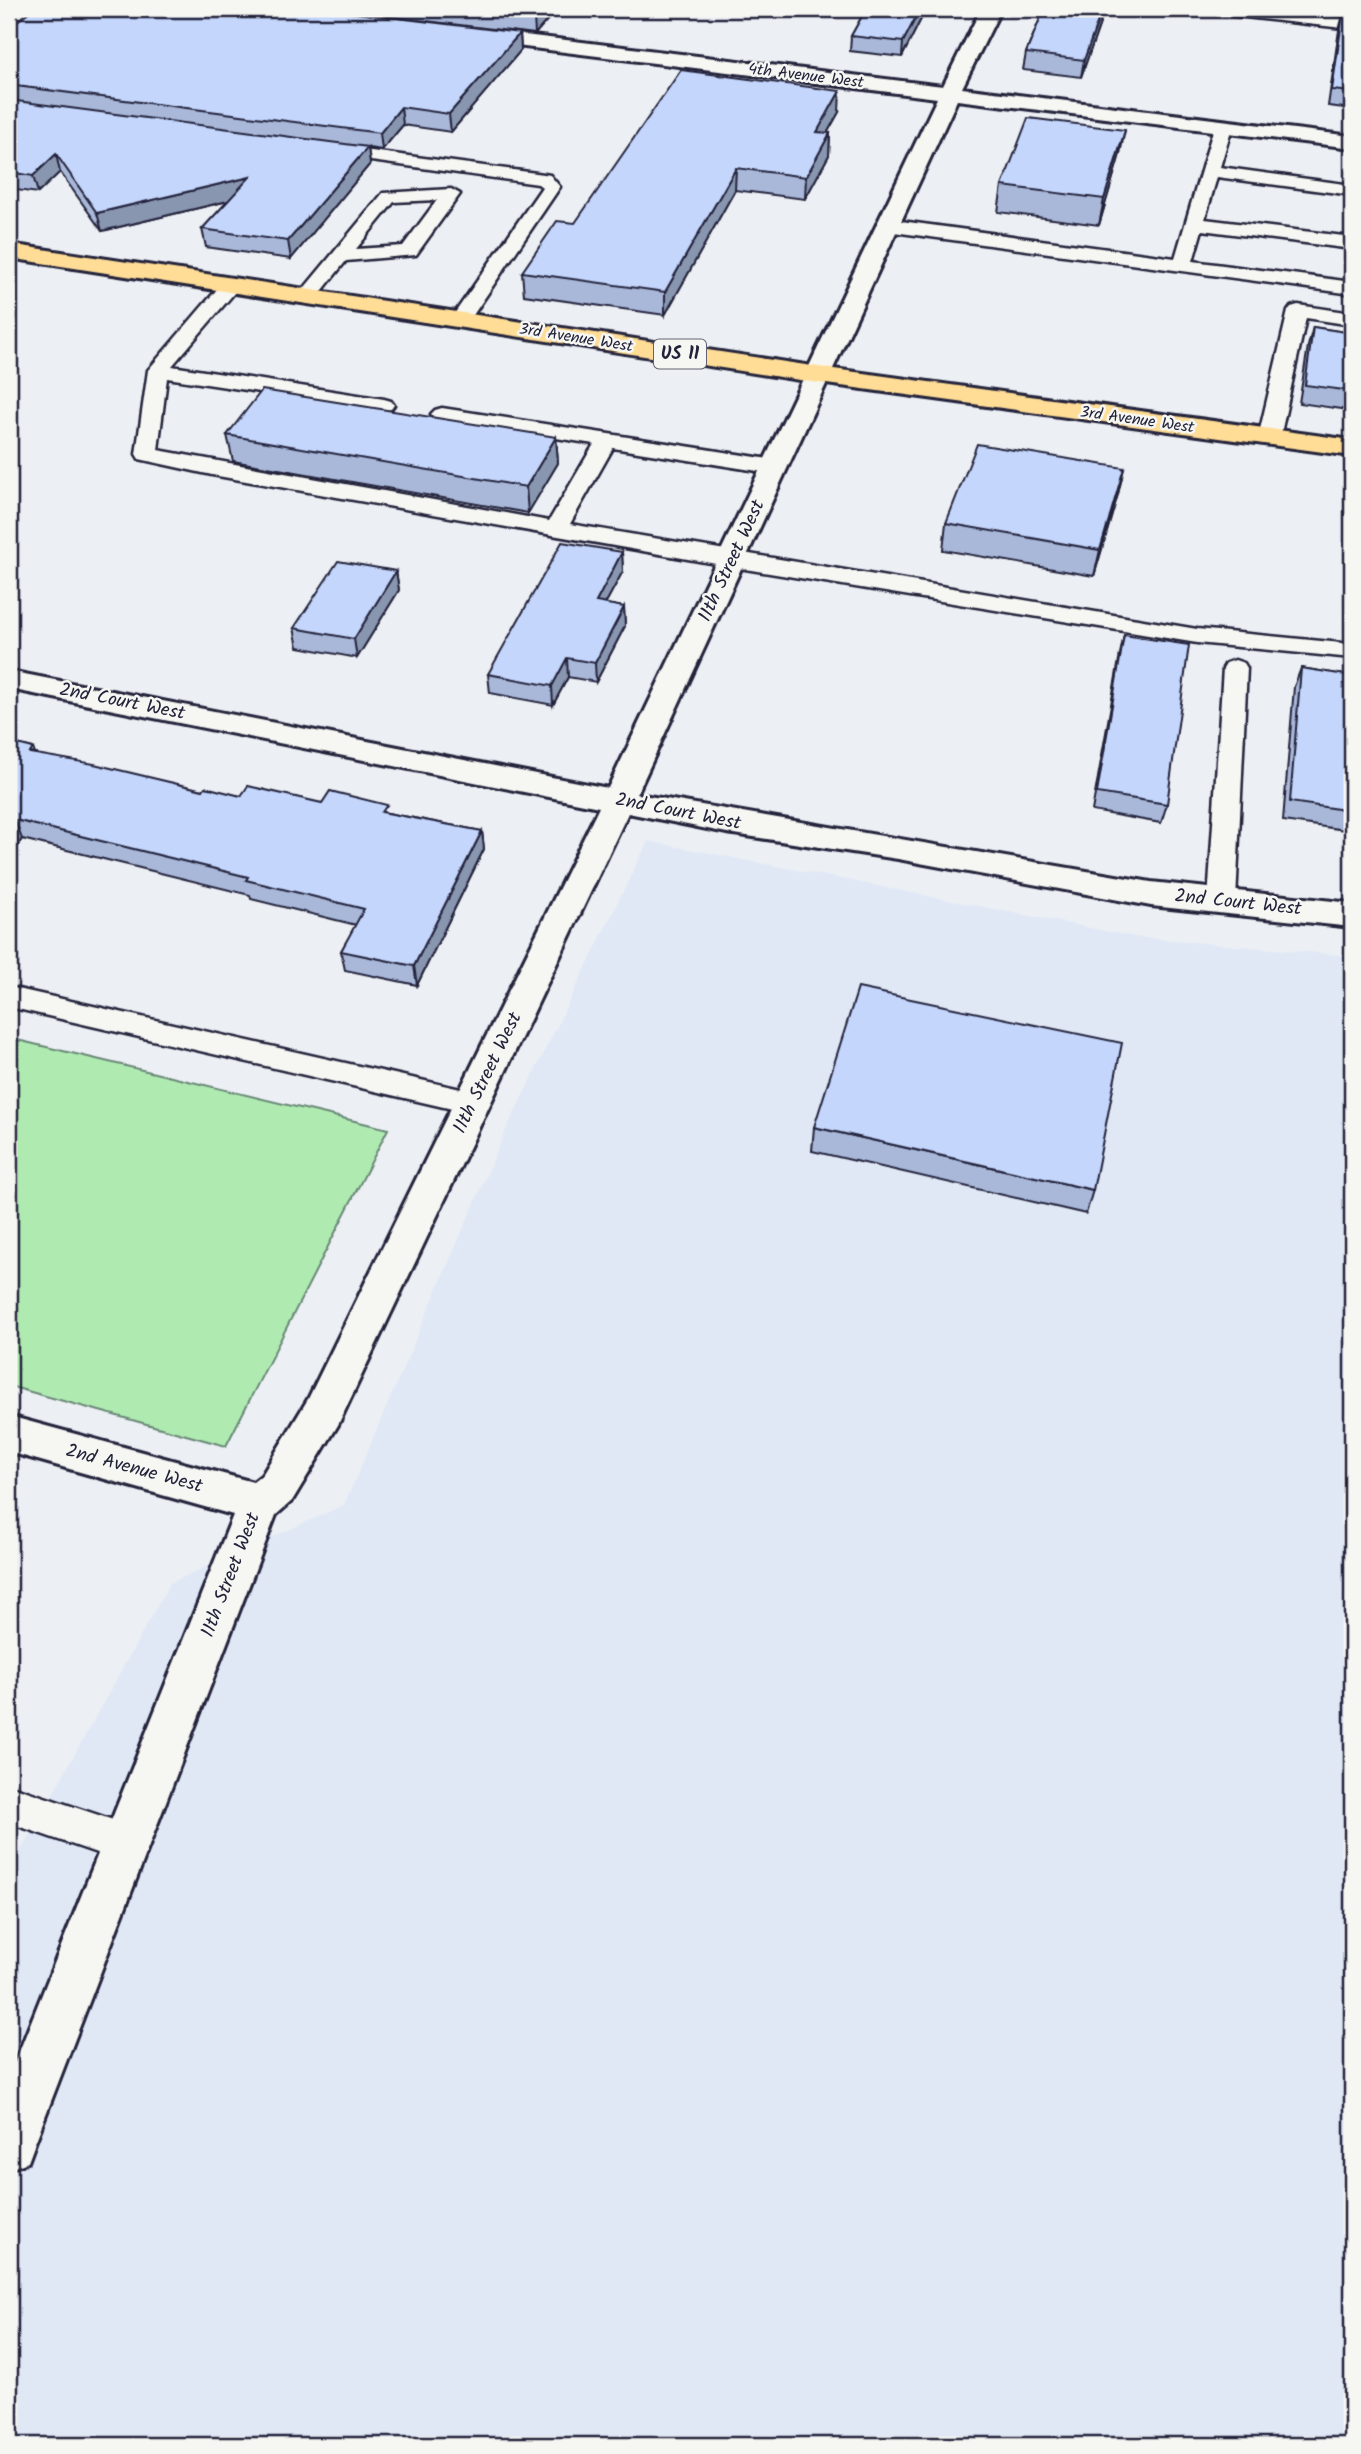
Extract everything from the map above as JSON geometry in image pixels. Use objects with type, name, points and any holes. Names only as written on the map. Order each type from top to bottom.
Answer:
[{"type":"main road","name":"3rd Avenue West","points":[[9,251],[819,375],[1352,448]]},
{"type":"street","name":"11th Street West","points":[[9,2143],[259,1503],[277,1488],[323,1412],[619,800],[949,93],[991,9]]},
{"type":"street","name":"4th Avenue West","points":[[453,32],[1352,142]]},
{"type":"street","name":"2nd Court West","points":[[9,680],[727,822],[898,848],[1151,894],[1352,915]]},
{"type":"street","name":"2nd Avenue West","points":[[9,1434],[259,1503]]},
{"type":"lane","points":[[1219,9],[1352,24]]},
{"type":"lane","points":[[1182,266],[1223,127]]},
{"type":"lane","points":[[311,148],[544,179],[551,187],[460,320]]},
{"type":"lane","points":[[1210,171],[1352,190]]},
{"type":"lane","points":[[308,296],[340,256],[389,197],[451,194],[409,251],[340,256]]},
{"type":"lane","points":[[1194,223],[1352,243]]},
{"type":"lane","points":[[887,225],[1352,288]]},
{"type":"lane","points":[[231,285],[158,370],[147,454],[212,468],[733,560],[1197,636],[1352,651]]},
{"type":"lane","points":[[1269,438],[1298,312],[1352,319]]},
{"type":"lane","points":[[158,370],[384,405]]},
{"type":"lane","points":[[442,414],[776,467]]},
{"type":"lane","points":[[556,529],[607,440]]},
{"type":"lane","points":[[1222,901],[1235,668]]},
{"type":"lane","points":[[9,997],[474,1103]]},
{"type":"lane","points":[[9,1804],[126,1843]]},
{"type":"shaded area","points":[[648,841],[1136,937],[1352,956],[1352,2445],[9,2445],[9,1872],[170,1583],[344,1505],[505,1132]]},
{"type":"green space","points":[[9,1038],[388,1129],[226,1446],[9,1386]]},
{"type":"building","points":[[32,9],[323,9],[520,33],[449,114],[401,107],[380,133],[9,85],[9,28]]},
{"type":"building","points":[[465,9],[541,9],[534,17]]},
{"type":"building","points":[[866,9],[920,9],[903,42],[851,36]]},
{"type":"building","points":[[1044,9],[1102,9],[1084,60],[1026,53]]},
{"type":"building","points":[[1343,14],[1352,15],[1352,92],[1332,90]]},
{"type":"building","points":[[681,70],[840,91],[817,132],[830,133],[806,177],[736,168],[665,292],[522,272],[557,221],[575,223]]},
{"type":"building","points":[[9,100],[368,147],[288,241],[202,229],[250,177],[97,213],[56,154],[33,176],[9,172]]},
{"type":"building","points":[[1028,118],[1125,130],[1104,199],[1002,186]]},
{"type":"building","points":[[1313,327],[1352,333],[1352,391],[1305,385]]},
{"type":"building","points":[[262,390],[556,437],[526,487],[227,435]]},
{"type":"building","points":[[977,444],[1124,468],[1100,550],[946,523]]},
{"type":"building","points":[[562,542],[622,552],[596,602],[624,607],[595,663],[567,658],[552,686],[488,674]]},
{"type":"building","points":[[338,561],[396,571],[354,639],[294,628]]},
{"type":"building","points":[[1124,635],[1189,645],[1167,804],[1097,793]]},
{"type":"building","points":[[1301,668],[1352,676],[1352,811],[1290,802]]},
{"type":"building","points":[[9,742],[33,748],[30,753],[94,764],[203,790],[205,787],[241,796],[248,786],[322,803],[330,791],[387,805],[382,812],[482,831],[414,966],[341,951],[364,909],[246,880],[248,877],[15,820],[9,829]]},
{"type":"building","points":[[858,988],[1122,1043],[1093,1190],[814,1127]]}]
